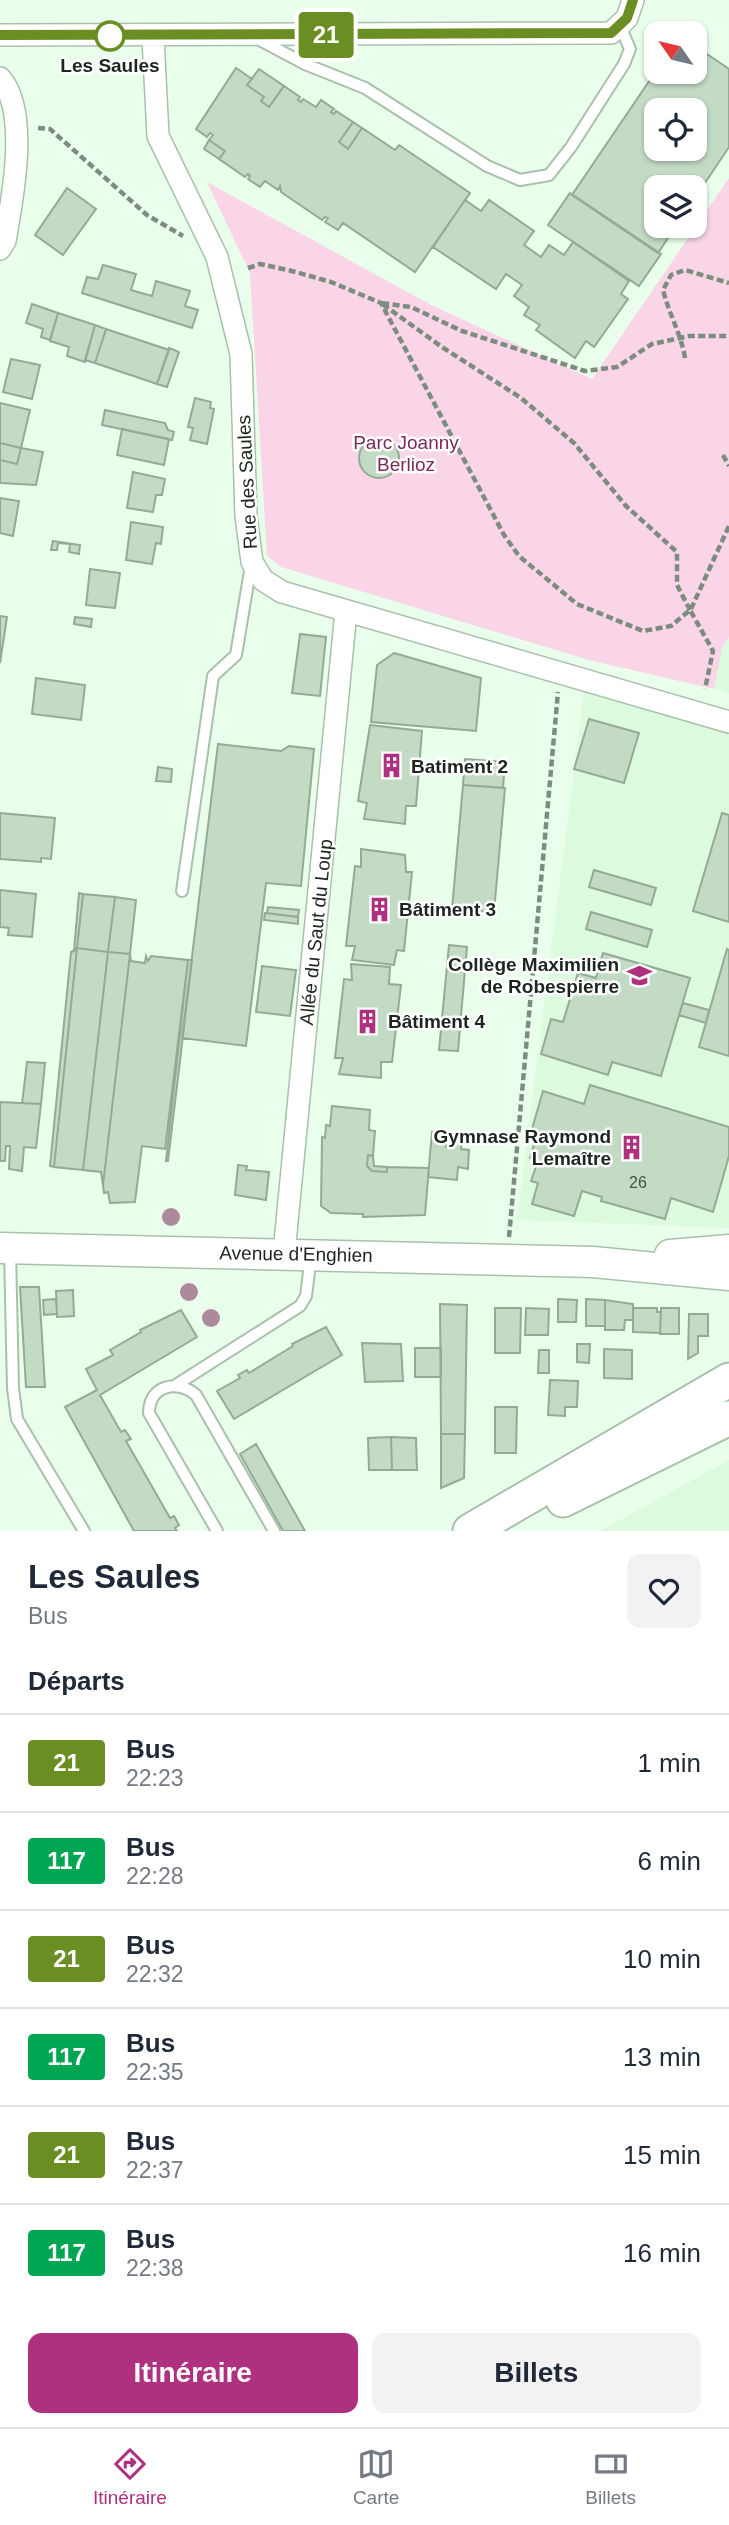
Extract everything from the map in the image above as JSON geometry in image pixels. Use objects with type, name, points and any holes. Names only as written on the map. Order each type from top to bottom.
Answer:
[{"type":"main road","name":"Avenue d'Enghien","points":[[5,1248],[593,1262],[729,1275]]},
{"type":"main road","name":"Avenue d'Enghien","points":[[593,1262],[729,1250]]},
{"type":"main road","points":[[470,1531],[729,1380]]},
{"type":"main road","points":[[502,1531],[729,1418]]},
{"type":"street","points":[[0,35],[153,37],[611,33],[627,18],[633,0]]},
{"type":"street","name":"Rue des Saules","points":[[153,37],[158,136],[217,257],[241,354],[246,516],[251,562],[263,580],[282,592],[729,722]]},
{"type":"street","points":[[0,78],[6,84],[16,126],[17,163],[5,241],[0,249]]},
{"type":"street","name":"Allée du Saut du Loup","points":[[298,1253],[346,611]]},
{"type":"lane","points":[[252,36],[305,64],[365,88],[487,166],[520,180],[549,175],[571,147],[624,64],[630,49],[620,26]]},
{"type":"lane","points":[[182,891],[213,676],[236,655],[251,562]]},
{"type":"lane","points":[[5,1248],[17,1419],[83,1531]]},
{"type":"lane","points":[[217,1531],[149,1413],[149,1404],[154,1395],[176,1385],[300,1306],[306,1296],[298,1253]]},
{"type":"lane","points":[[176,1385],[196,1395],[274,1531]]},
{"type":"path","points":[[16,126],[50,128],[147,215],[217,257]]},
{"type":"path","points":[[247,268],[260,264],[292,271],[331,282],[382,303],[442,348],[521,398],[574,443],[626,506],[677,552],[677,585],[713,652],[705,689]]},
{"type":"path","points":[[685,358],[682,337],[669,313],[663,290],[671,275],[685,270],[729,283]]},
{"type":"path","points":[[382,303],[411,307],[473,335],[585,371],[617,367],[652,344],[682,337],[729,336]]},
{"type":"path","points":[[382,303],[504,535],[519,556],[577,604],[643,631],[671,626],[690,610],[729,526]]},
{"type":"path","points":[[723,455],[729,466]]},
{"type":"path","points":[[509,1259],[560,673]]},
{"type":"shaded area","points":[[729,637],[729,694],[714,689],[722,648]]},
{"type":"shaded area","name":"Collège Maximilien de Robespierre","points":[[585,683],[729,731],[729,1228],[517,1220]]},
{"type":"shaded area","points":[[729,1460],[729,1531],[600,1531]]},
{"type":"green space","name":"Parc Joanny Berlioz","points":[[729,178],[729,637],[722,648],[714,689],[589,660],[281,567],[267,556],[250,273],[207,182],[431,305],[592,379],[688,238],[707,238],[707,210]]},
{"type":"building","points":[[707,54],[729,69],[729,147],[707,180],[707,175],[644,175],[644,238],[668,238],[658,253],[572,195],[647,84],[707,84]]},
{"type":"building","points":[[236,68],[252,79],[247,85],[264,97],[261,101],[269,107],[284,86],[300,97],[298,100],[301,102],[303,99],[316,107],[321,100],[334,109],[331,112],[334,114],[336,111],[353,122],[339,142],[348,149],[362,128],[395,150],[399,145],[470,193],[415,272],[343,223],[338,230],[325,222],[328,218],[322,220],[281,192],[280,186],[278,190],[265,181],[260,187],[248,179],[248,174],[245,177],[219,159],[225,151],[209,140],[213,135],[210,133],[207,137],[196,129]]},
{"type":"building","points":[[259,69],[284,86],[269,107],[261,101],[264,97],[247,85]]},
{"type":"building","points":[[353,122],[362,128],[348,149],[339,142]]},
{"type":"building","points":[[209,140],[225,151],[219,159],[204,149]]},
{"type":"building","points":[[67,188],[96,209],[63,255],[35,235]]},
{"type":"building","points":[[570,193],[661,254],[639,286],[548,225]]},
{"type":"building","points":[[465,200],[481,211],[489,200],[534,231],[524,245],[541,257],[549,245],[564,255],[573,242],[629,281],[621,294],[628,299],[594,347],[586,341],[575,358],[536,330],[540,325],[524,315],[529,307],[514,296],[522,285],[506,274],[496,289],[433,247]]},
{"type":"building","points":[[103,265],[136,274],[131,290],[152,296],[156,281],[190,291],[185,306],[198,310],[192,328],[82,293],[87,277],[98,279]]},
{"type":"building","points":[[32,304],[58,313],[50,340],[41,337],[43,329],[26,323]]},
{"type":"building","points":[[58,313],[95,325],[85,362],[67,356],[69,347],[50,341]]},
{"type":"building","points":[[95,325],[106,329],[95,363],[85,360]]},
{"type":"building","points":[[106,329],[169,350],[157,384],[95,363]]},
{"type":"building","points":[[169,348],[179,352],[167,387],[157,384]]},
{"type":"building","points":[[11,359],[40,365],[32,399],[3,392]]},
{"type":"building","points":[[195,398],[211,402],[210,408],[214,409],[207,444],[190,440],[193,428],[188,427]]},
{"type":"building","points":[[0,403],[30,410],[21,448],[0,443]]},
{"type":"building","points":[[105,410],[165,423],[168,430],[174,432],[172,440],[102,425]]},
{"type":"building","points":[[122,429],[169,439],[164,465],[117,455]]},
{"type":"building","points":[[379,438],[387,439],[393,444],[398,450],[398,466],[393,472],[387,477],[379,478],[371,477],[365,472],[360,466],[359,458],[360,450],[365,444],[371,439]]},
{"type":"building","points":[[0,443],[21,448],[17,464],[0,460]]},
{"type":"building","points":[[21,448],[43,452],[36,485],[0,483],[0,460],[17,464]]},
{"type":"building","points":[[133,472],[165,479],[162,495],[156,495],[153,512],[127,508]]},
{"type":"building","points":[[0,498],[19,501],[13,536],[0,533]]},
{"type":"building","points":[[131,522],[163,527],[161,544],[156,543],[152,564],[126,560]]},
{"type":"building","points":[[53,541],[80,545],[79,554],[69,552],[70,544],[58,543],[57,550],[51,550]]},
{"type":"building","points":[[90,569],[120,573],[115,608],[86,605]]},
{"type":"building","points":[[0,616],[7,617],[0,663]]},
{"type":"building","points":[[75,617],[92,619],[91,627],[74,624]]},
{"type":"building","points":[[300,634],[326,637],[320,696],[292,693]]},
{"type":"building","points":[[394,653],[481,678],[476,731],[371,722],[377,665]]},
{"type":"building","points":[[36,678],[85,685],[81,720],[32,714]]},
{"type":"building","points":[[589,719],[639,733],[624,783],[574,769]]},
{"type":"building","name":"Batiment 2","points":[[370,725],[422,731],[416,806],[406,806],[405,824],[364,819],[367,803],[358,801]]},
{"type":"building","points":[[218,744],[281,751],[289,746],[314,749],[301,886],[266,883],[246,1046],[182,1038]]},
{"type":"building","points":[[465,759],[505,762],[503,788],[463,785]]},
{"type":"building","points":[[158,767],[172,769],[171,782],[156,781]]},
{"type":"building","points":[[463,785],[505,788],[494,912],[452,909]]},
{"type":"building","points":[[0,813],[55,818],[51,859],[41,858],[41,862],[0,859]]},
{"type":"building","points":[[722,813],[729,815],[729,922],[693,911]]},
{"type":"building","name":"Bâtiment 3","points":[[361,849],[405,855],[406,872],[412,872],[404,951],[397,950],[394,965],[352,960],[355,946],[346,946],[355,866],[361,867]]},
{"type":"building","points":[[594,870],[656,888],[651,905],[589,887]]},
{"type":"building","points":[[0,890],[36,894],[32,937],[8,935],[9,928],[0,927]]},
{"type":"building","points":[[79,893],[83,894],[77,948],[74,951]]},
{"type":"building","points":[[83,894],[115,897],[108,952],[77,948]]},
{"type":"building","points":[[115,897],[136,900],[130,954],[108,952]]},
{"type":"building","points":[[268,907],[299,910],[298,917],[267,913]]},
{"type":"building","points":[[591,912],[652,930],[647,947],[586,929]]},
{"type":"building","points":[[265,913],[298,917],[298,924],[264,920]]},
{"type":"building","points":[[449,945],[467,947],[458,1051],[439,1050]]},
{"type":"building","points":[[77,948],[108,952],[83,1170],[54,1167]]},
{"type":"building","points":[[77,948],[54,1167],[50,1166],[71,952]]},
{"type":"building","points":[[727,949],[729,950],[729,1056],[699,1047]]},
{"type":"building","points":[[108,952],[130,954],[103,1185],[101,1172],[83,1170]]},
{"type":"building","points":[[603,953],[690,978],[661,1076],[612,1062],[608,1075],[541,1054],[551,1019],[563,1022],[578,973],[596,978]]},
{"type":"building","points":[[130,954],[131,961],[145,963],[146,956],[148,961],[151,956],[188,960],[165,1149],[142,1146],[135,1202],[110,1203],[108,1192],[104,1193],[103,1185]]},
{"type":"building","points":[[188,960],[192,960],[166,1161]]},
{"type":"building","name":"Bâtiment 4","points":[[351,964],[390,967],[389,984],[401,985],[392,1062],[381,1062],[381,1078],[339,1074],[343,1058],[335,1058],[344,979],[352,980]]},
{"type":"building","points":[[262,966],[296,970],[290,1016],[256,1012]]},
{"type":"building","points":[[683,1003],[709,1010],[706,1023],[679,1015]]},
{"type":"building","points":[[27,1062],[45,1063],[41,1104],[22,1104]]},
{"type":"building","name":"Gymnase Raymond Lemaître","points":[[590,1085],[729,1127],[729,1156],[713,1212],[671,1198],[665,1219],[601,1201],[602,1197],[582,1191],[574,1216],[532,1204],[538,1183],[531,1181],[538,1161],[530,1158],[536,1138],[530,1136],[543,1091],[584,1104]]},
{"type":"building","points":[[0,1102],[41,1104],[36,1148],[24,1147],[22,1171],[9,1169],[10,1146],[6,1146],[5,1161],[0,1161]]},
{"type":"building","points":[[332,1106],[370,1110],[369,1130],[375,1131],[373,1156],[368,1155],[367,1166],[372,1171],[387,1172],[387,1167],[429,1168],[425,1215],[363,1217],[363,1214],[331,1213],[321,1206],[322,1137],[325,1138],[326,1125],[330,1126]]},
{"type":"building","points":[[432,1132],[447,1133],[446,1147],[450,1147],[451,1133],[462,1134],[461,1149],[469,1150],[468,1169],[458,1167],[457,1180],[428,1177]]},
{"type":"building","points":[[368,1155],[373,1156],[374,1166],[387,1167],[387,1172],[372,1171],[367,1166]]},
{"type":"building","points":[[238,1165],[247,1166],[246,1170],[269,1172],[266,1200],[235,1195]]},
{"type":"building","points":[[20,1287],[39,1287],[45,1387],[26,1387]]},
{"type":"building","points":[[73,1290],[74,1316],[57,1317],[56,1291]]},
{"type":"building","points":[[56,1299],[57,1314],[44,1315],[43,1300]]},
{"type":"building","points":[[558,1299],[577,1300],[576,1322],[558,1322]]},
{"type":"building","points":[[586,1299],[605,1300],[605,1326],[586,1326]]},
{"type":"building","points":[[605,1300],[633,1304],[633,1320],[625,1320],[624,1330],[605,1330]]},
{"type":"building","points":[[440,1304],[467,1305],[465,1434],[441,1434]]},
{"type":"building","points":[[495,1308],[521,1308],[520,1353],[495,1353]]},
{"type":"building","points":[[526,1308],[549,1309],[548,1335],[525,1335]]},
{"type":"building","points":[[633,1308],[657,1308],[657,1312],[661,1312],[660,1333],[633,1332]]},
{"type":"building","points":[[661,1308],[679,1308],[679,1334],[660,1334]]},
{"type":"building","points":[[181,1310],[197,1337],[100,1395],[121,1432],[125,1430],[131,1439],[126,1441],[170,1518],[174,1516],[179,1525],[175,1528],[177,1531],[134,1531],[65,1407],[97,1390],[86,1369],[113,1355],[110,1350],[141,1332],[140,1330]]},
{"type":"building","points":[[689,1314],[708,1314],[708,1336],[698,1336],[698,1353],[688,1359]]},
{"type":"building","points":[[326,1327],[342,1355],[234,1419],[217,1391],[240,1378],[238,1375],[247,1370],[249,1373],[293,1346],[292,1344]]},
{"type":"building","points":[[362,1343],[401,1344],[403,1381],[365,1382]]},
{"type":"building","points":[[577,1344],[590,1344],[589,1363],[577,1362]]},
{"type":"building","points":[[415,1348],[441,1348],[441,1377],[415,1377]]},
{"type":"building","points":[[604,1349],[632,1350],[632,1379],[604,1378]]},
{"type":"building","points":[[539,1350],[549,1350],[549,1373],[538,1373]]},
{"type":"building","points":[[550,1380],[578,1381],[577,1407],[565,1407],[565,1416],[548,1415]]},
{"type":"building","points":[[495,1407],[517,1407],[516,1453],[495,1453]]},
{"type":"building","points":[[441,1434],[465,1434],[464,1478],[441,1488]]},
{"type":"building","points":[[391,1437],[392,1470],[369,1470],[368,1438]]},
{"type":"building","points":[[391,1437],[416,1438],[417,1470],[392,1470]]},
{"type":"building","points":[[256,1444],[305,1531],[283,1531],[240,1454]]},
{"type":"bus line","name":"21","points":[[0,35],[153,37],[611,33],[627,18],[633,0]]},
{"type":"place","name":"Les Saules","points":[[110,36]]},
{"type":"place","name":"Batiment 2","points":[[391,766]]},
{"type":"place","name":"Bâtiment 3","points":[[379,909]]},
{"type":"place","name":"Collège Maximilien de Robespierre","points":[[639,975]]},
{"type":"place","name":"Bâtiment 4","points":[[368,1021]]},
{"type":"place","name":"Gymnase Raymond Lemaître","points":[[631,1147]]}]
